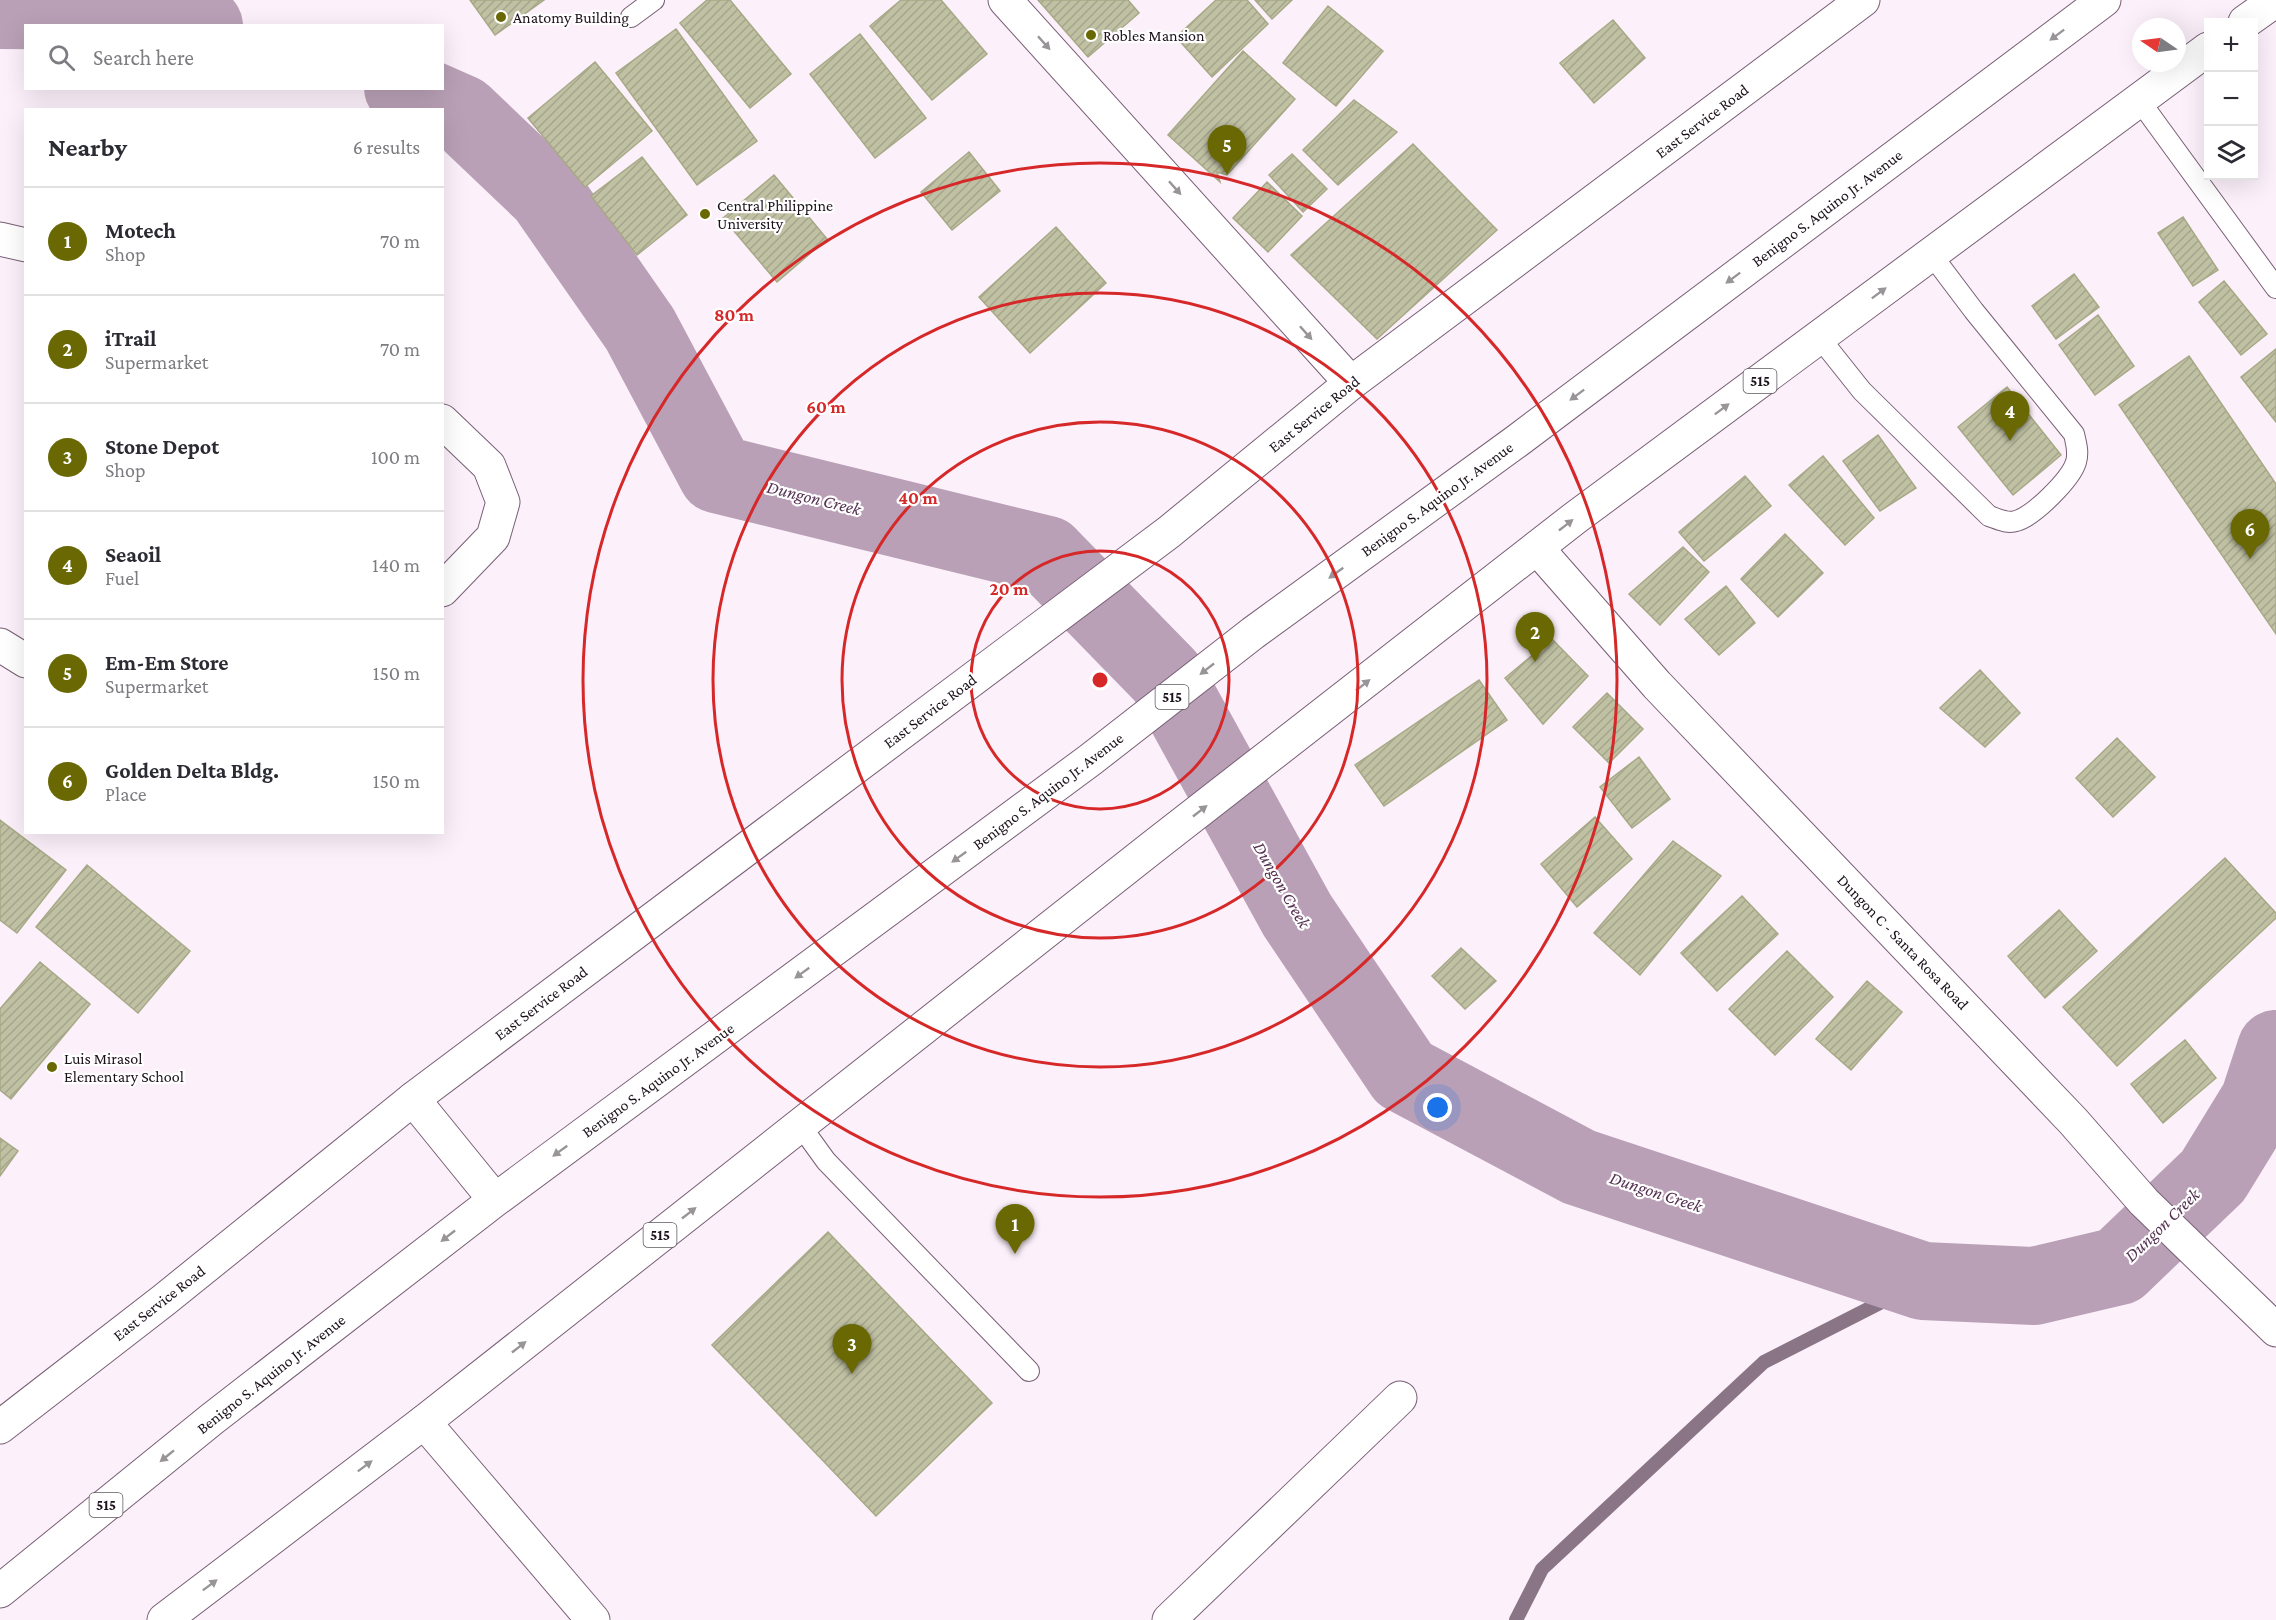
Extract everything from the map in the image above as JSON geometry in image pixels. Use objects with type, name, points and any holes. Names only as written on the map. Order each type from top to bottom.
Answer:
[{"type":"main road","points":[[1005,0],[1351,383]]},
{"type":"main road","name":"East Service Road","points":[[0,1427],[164,1300],[413,1099],[1169,532],[1351,383],[1863,0]]},
{"type":"main road","name":"Benigno S. Aquino Jr. Avenue","points":[[0,1591],[212,1419],[495,1200],[1090,760],[1253,633],[1535,427],[2104,0]]},
{"type":"main road","points":[[2251,18],[2276,0]]},
{"type":"main road","name":"515","points":[[164,1620],[423,1422],[1154,846],[1538,548],[2204,52]]},
{"type":"main road","points":[[0,239],[24,245]]},
{"type":"main road","points":[[444,423],[489,466],[503,501],[493,537],[444,588]]},
{"type":"main road","name":"Dungon C - Santa Rosa Road","points":[[1538,548],[1657,685],[2073,1121],[2144,1202],[2276,1330]]},
{"type":"main road","points":[[0,645],[24,661]]},
{"type":"main road","points":[[413,1099],[495,1200]]},
{"type":"main road","points":[[1169,1620],[1400,1398]]},
{"type":"main road","points":[[423,1422],[593,1620]]},
{"type":"lane","points":[[631,17],[654,0]]},
{"type":"lane","points":[[2139,100],[2276,288]]},
{"type":"lane","points":[[1819,337],[1862,391],[1989,516],[2003,522],[2016,522],[2031,513],[2071,474],[2077,460],[2078,449],[2074,434],[1931,254]]},
{"type":"lane","points":[[800,1125],[826,1161],[1029,1371]]},
{"type":"building","name":"Anatomy Building","points":[[470,0],[544,0],[495,35]]},
{"type":"building","points":[[707,0],[730,0],[791,74],[750,108],[680,23]]},
{"type":"building","points":[[901,0],[941,0],[987,54],[932,100],[870,26]]},
{"type":"building","name":"Robles Mansion","points":[[1038,0],[1128,0],[1139,13],[1088,57]]},
{"type":"building","points":[[1216,0],[1247,0],[1268,24],[1212,77],[1176,37]]},
{"type":"building","points":[[1255,0],[1292,0],[1272,19]]},
{"type":"building","points":[[1328,6],[1383,51],[1336,106],[1283,63]]},
{"type":"building","points":[[1613,20],[1645,58],[1594,103],[1560,63]]},
{"type":"building","points":[[676,29],[757,141],[697,185],[616,73]]},
{"type":"building","points":[[860,34],[926,118],[875,158],[810,74]]},
{"type":"building","points":[[1243,51],[1295,99],[1227,175],[1217,172],[1220,182],[1168,135]]},
{"type":"building","points":[[595,62],[652,131],[585,187],[528,118]]},
{"type":"building","points":[[1354,100],[1397,132],[1338,185],[1303,150]]},
{"type":"building","points":[[1413,144],[1497,230],[1377,339],[1291,255]]},
{"type":"building","points":[[969,152],[1000,191],[952,230],[921,192]]},
{"type":"building","points":[[1292,154],[1327,189],[1303,212],[1269,175]]},
{"type":"building","points":[[642,157],[687,215],[637,255],[591,196]]},
{"type":"building","points":[[774,175],[827,239],[777,282],[723,218]]},
{"type":"building","points":[[1267,182],[1302,216],[1268,252],[1233,218]]},
{"type":"building","points":[[2183,217],[2218,270],[2193,286],[2158,233]]},
{"type":"building","points":[[1056,227],[1106,283],[1030,353],[979,297]]},
{"type":"building","points":[[2074,274],[2099,307],[2056,339],[2032,306]]},
{"type":"building","points":[[2224,281],[2267,334],[2241,355],[2199,302]]},
{"type":"building","points":[[2098,315],[2134,366],[2095,395],[2059,345]]},
{"type":"building","points":[[2276,349],[2276,422],[2241,377]]},
{"type":"building","points":[[2189,356],[2276,484],[2276,634],[2119,405]]},
{"type":"building","points":[[2007,387],[2061,455],[2013,495],[1958,427]]},
{"type":"building","points":[[1878,435],[1916,488],[1880,511],[1843,461]]},
{"type":"building","points":[[1823,456],[1874,518],[1845,545],[1789,485]]},
{"type":"building","points":[[1745,476],[1771,506],[1704,561],[1679,532]]},
{"type":"building","points":[[1785,534],[1823,573],[1778,617],[1741,579]]},
{"type":"building","points":[[1683,547],[1709,572],[1660,625],[1629,594]]},
{"type":"building","points":[[1726,586],[1755,623],[1719,655],[1685,619]]},
{"type":"building","points":[[1552,639],[1588,676],[1543,724],[1505,678]]},
{"type":"building","points":[[1980,670],[2020,713],[1985,747],[1940,708]]},
{"type":"building","points":[[1479,680],[1507,720],[1384,806],[1355,765]]},
{"type":"building","points":[[1607,693],[1643,729],[1609,763],[1573,727]]},
{"type":"building","points":[[2117,738],[2155,777],[2113,817],[2076,778]]},
{"type":"building","points":[[1639,757],[1670,799],[1632,828],[1600,787]]},
{"type":"building","points":[[1595,817],[1632,859],[1577,907],[1541,864]]},
{"type":"building","points":[[0,820],[66,870],[17,933],[0,920]]},
{"type":"building","points":[[1673,841],[1721,876],[1640,975],[1594,933]]},
{"type":"building","points":[[2225,858],[2276,913],[2276,918],[2117,1066],[2063,1007]]},
{"type":"building","points":[[87,865],[190,951],[138,1013],[36,927]]},
{"type":"building","points":[[1742,896],[1778,934],[1717,991],[1681,953]]},
{"type":"building","points":[[2059,910],[2097,951],[2045,998],[2008,956]]},
{"type":"building","points":[[1461,948],[1496,981],[1465,1009],[1432,976]]},
{"type":"building","points":[[1787,951],[1833,997],[1775,1055],[1729,1009]]},
{"type":"building","points":[[40,962],[90,1004],[11,1099],[0,1090],[0,1009]]},
{"type":"building","points":[[1867,981],[1902,1012],[1851,1070],[1816,1039]]},
{"type":"building","points":[[2185,1040],[2216,1078],[2163,1123],[2131,1084]]},
{"type":"building","points":[[0,1138],[18,1151],[0,1176]]},
{"type":"building","points":[[828,1232],[992,1403],[876,1516],[712,1345]]},
{"type":"waterway","name":"Dungon Creek","points":[[0,10],[150,11],[197,24]]},
{"type":"waterway","name":"Dungon Creek","points":[[408,90],[462,114],[546,194],[640,329],[717,474],[1047,555],[1166,677],[1297,915],[1404,1074],[1579,1167],[1923,1281],[2034,1286],[2119,1266],[2213,1176],[2259,1101],[2276,1049]]},
{"type":"waterway","points":[[1516,1620],[1542,1569],[1764,1362],[1923,1281]]},
{"type":"place","name":"Anatomy Building","points":[[501,17]]},
{"type":"place","name":"Robles Mansion","points":[[1091,35]]},
{"type":"place","name":"Em-Em Store","points":[[1227,175]]},
{"type":"place","name":"Central Philippine University","points":[[705,214]]},
{"type":"place","name":"Seaoil","points":[[2010,441]]},
{"type":"place","name":"Golden Delta Bldg.","points":[[2250,559]]},
{"type":"place","name":"iTrail","points":[[1535,662]]},
{"type":"place","name":"Luis Mirasol Elementary School","points":[[52,1067]]},
{"type":"place","name":"Motech","points":[[1015,1254]]},
{"type":"place","name":"Stone Depot","points":[[852,1374]]}]
